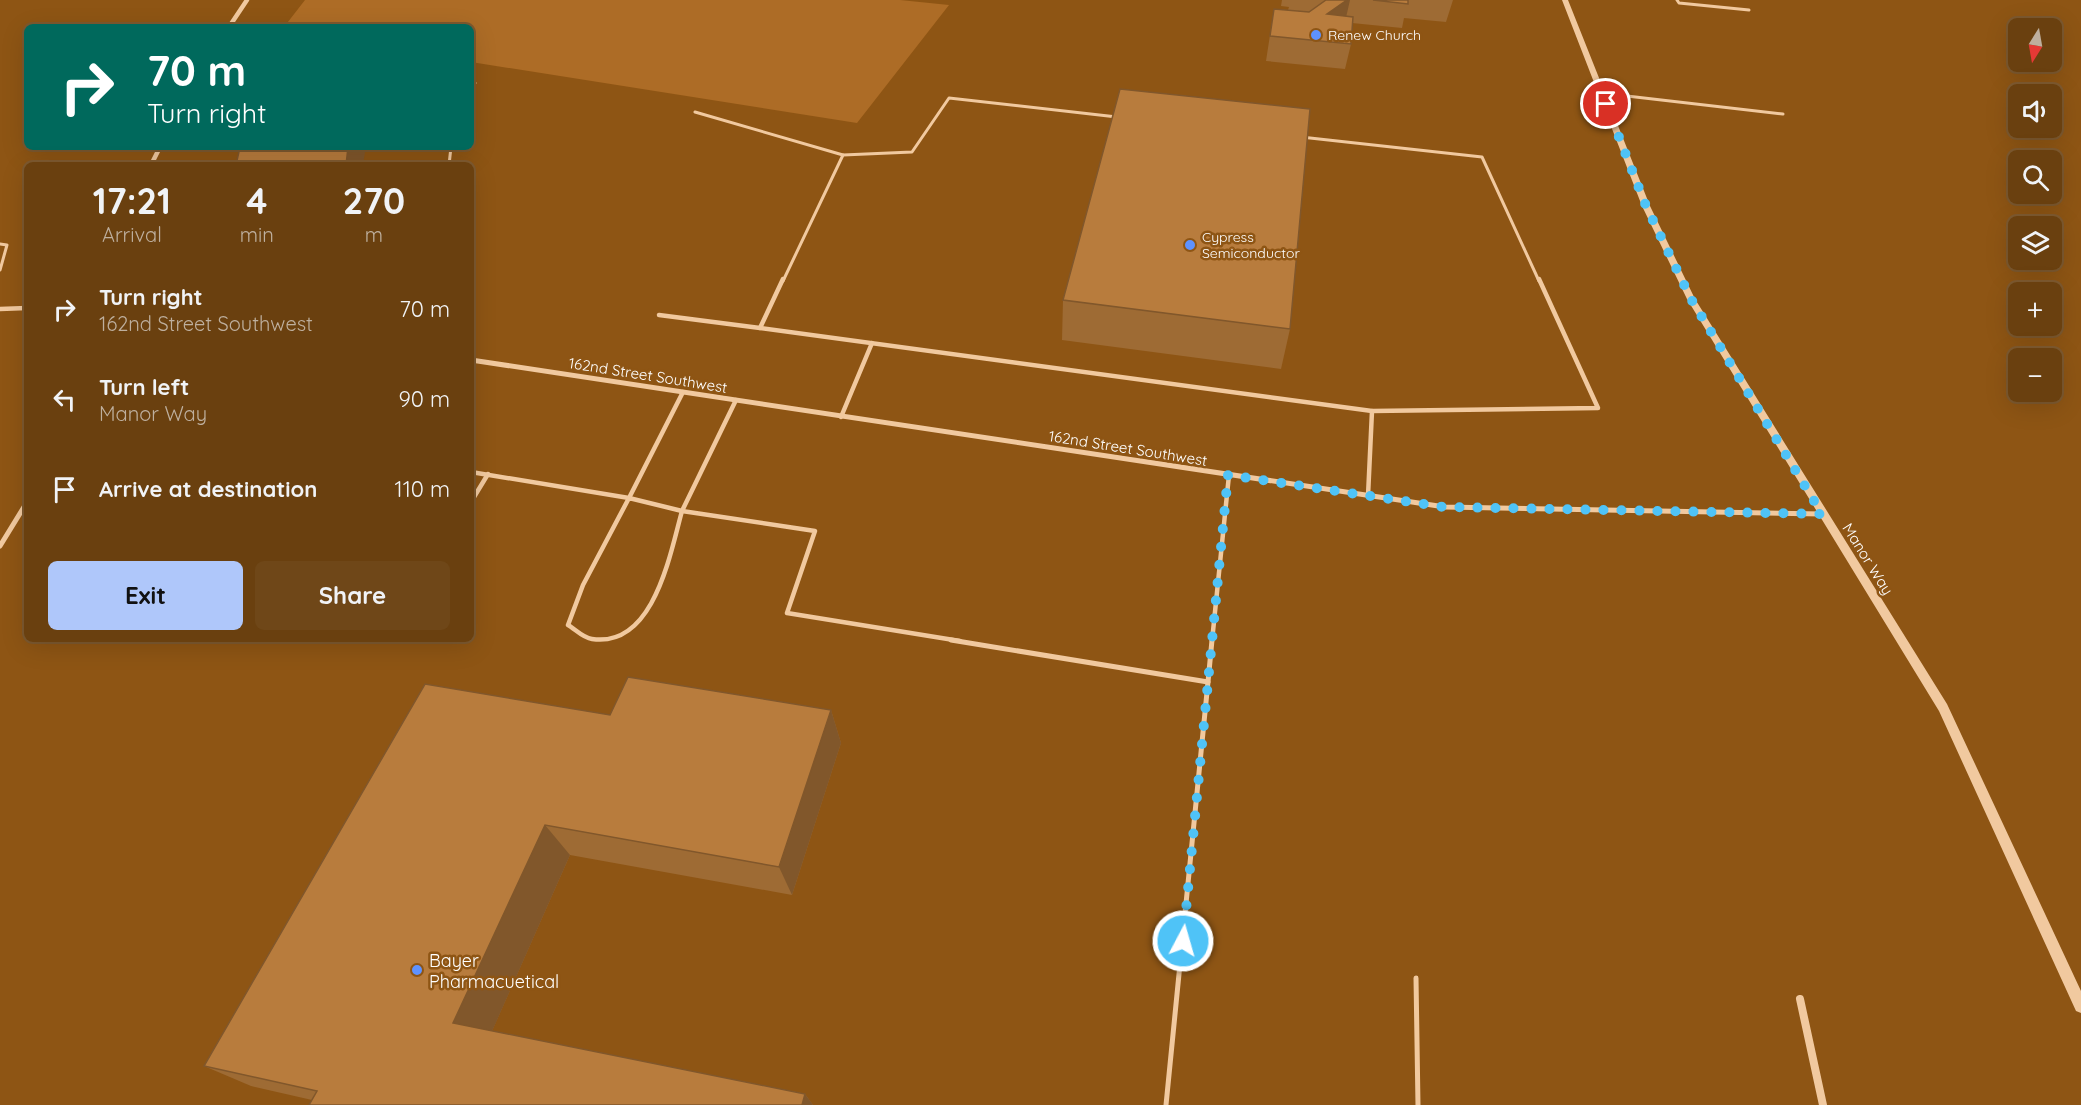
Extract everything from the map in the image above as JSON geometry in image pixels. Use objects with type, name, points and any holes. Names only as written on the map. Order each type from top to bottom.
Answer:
[{"type":"street","points":[[231,24],[247,0]]},
{"type":"street","name":"Manor Way","points":[[1565,0],[1646,206],[1691,299],[1943,708],[2081,1006]]},
{"type":"street","name":"162nd Street Southwest","points":[[474,360],[1444,507],[1822,514]]},
{"type":"street","points":[[0,546],[24,507]]},
{"type":"street","points":[[1800,999],[1823,1105]]},
{"type":"lane","points":[[1677,0],[1679,3],[1749,10]]},
{"type":"lane","points":[[1601,93],[1783,114]]},
{"type":"lane","points":[[694,112],[843,155],[912,152],[949,98],[1124,118]]},
{"type":"lane","points":[[659,315],[1372,411],[1598,408],[1482,157],[1300,137]]},
{"type":"lane","points":[[760,328],[843,155]]},
{"type":"lane","points":[[0,244],[7,245],[0,270]]},
{"type":"lane","points":[[0,309],[24,308]]},
{"type":"lane","points":[[842,417],[872,343]]},
{"type":"lane","points":[[683,392],[583,585],[568,625],[590,639],[617,638],[639,624],[654,603],[682,511],[736,400]]},
{"type":"lane","points":[[1368,496],[1372,411]]},
{"type":"lane","points":[[474,472],[629,498],[682,511],[815,531],[787,613],[1208,682]]},
{"type":"lane","points":[[474,497],[488,474]]},
{"type":"lane","points":[[1166,1105],[1228,475]]},
{"type":"lane","points":[[1416,978],[1419,1105]]},
{"type":"shaded area","points":[[305,0],[900,0],[949,5],[857,123],[474,62],[474,24],[286,24]]},
{"type":"building","points":[[1326,0],[1347,0],[1327,14],[1353,17],[1351,44],[1270,36],[1274,9],[1309,12]]},
{"type":"building","points":[[1373,0],[1408,0],[1408,4]]},
{"type":"building","name":"Cypress Semiconductor","points":[[1120,89],[1310,109],[1290,329],[1063,300]]},
{"type":"building","points":[[239,150],[348,150],[346,162],[237,162]]},
{"type":"building","name":"Bayer Pharmacuetical","points":[[628,677],[831,710],[779,867],[545,825],[453,1023],[805,1094],[802,1105],[309,1105],[317,1091],[204,1066],[425,684],[610,715]]},
{"type":"place","name":"Renew Church","points":[[1316,35]]},
{"type":"place","name":"Cypress Semiconductor","points":[[1190,245]]},
{"type":"place","name":"Bayer Pharmacuetical","points":[[417,970]]},
{"type":"route","points":[[1183,941],[1228,475],[1444,507],[1822,514],[1691,299],[1646,206],[1606,104]]}]
